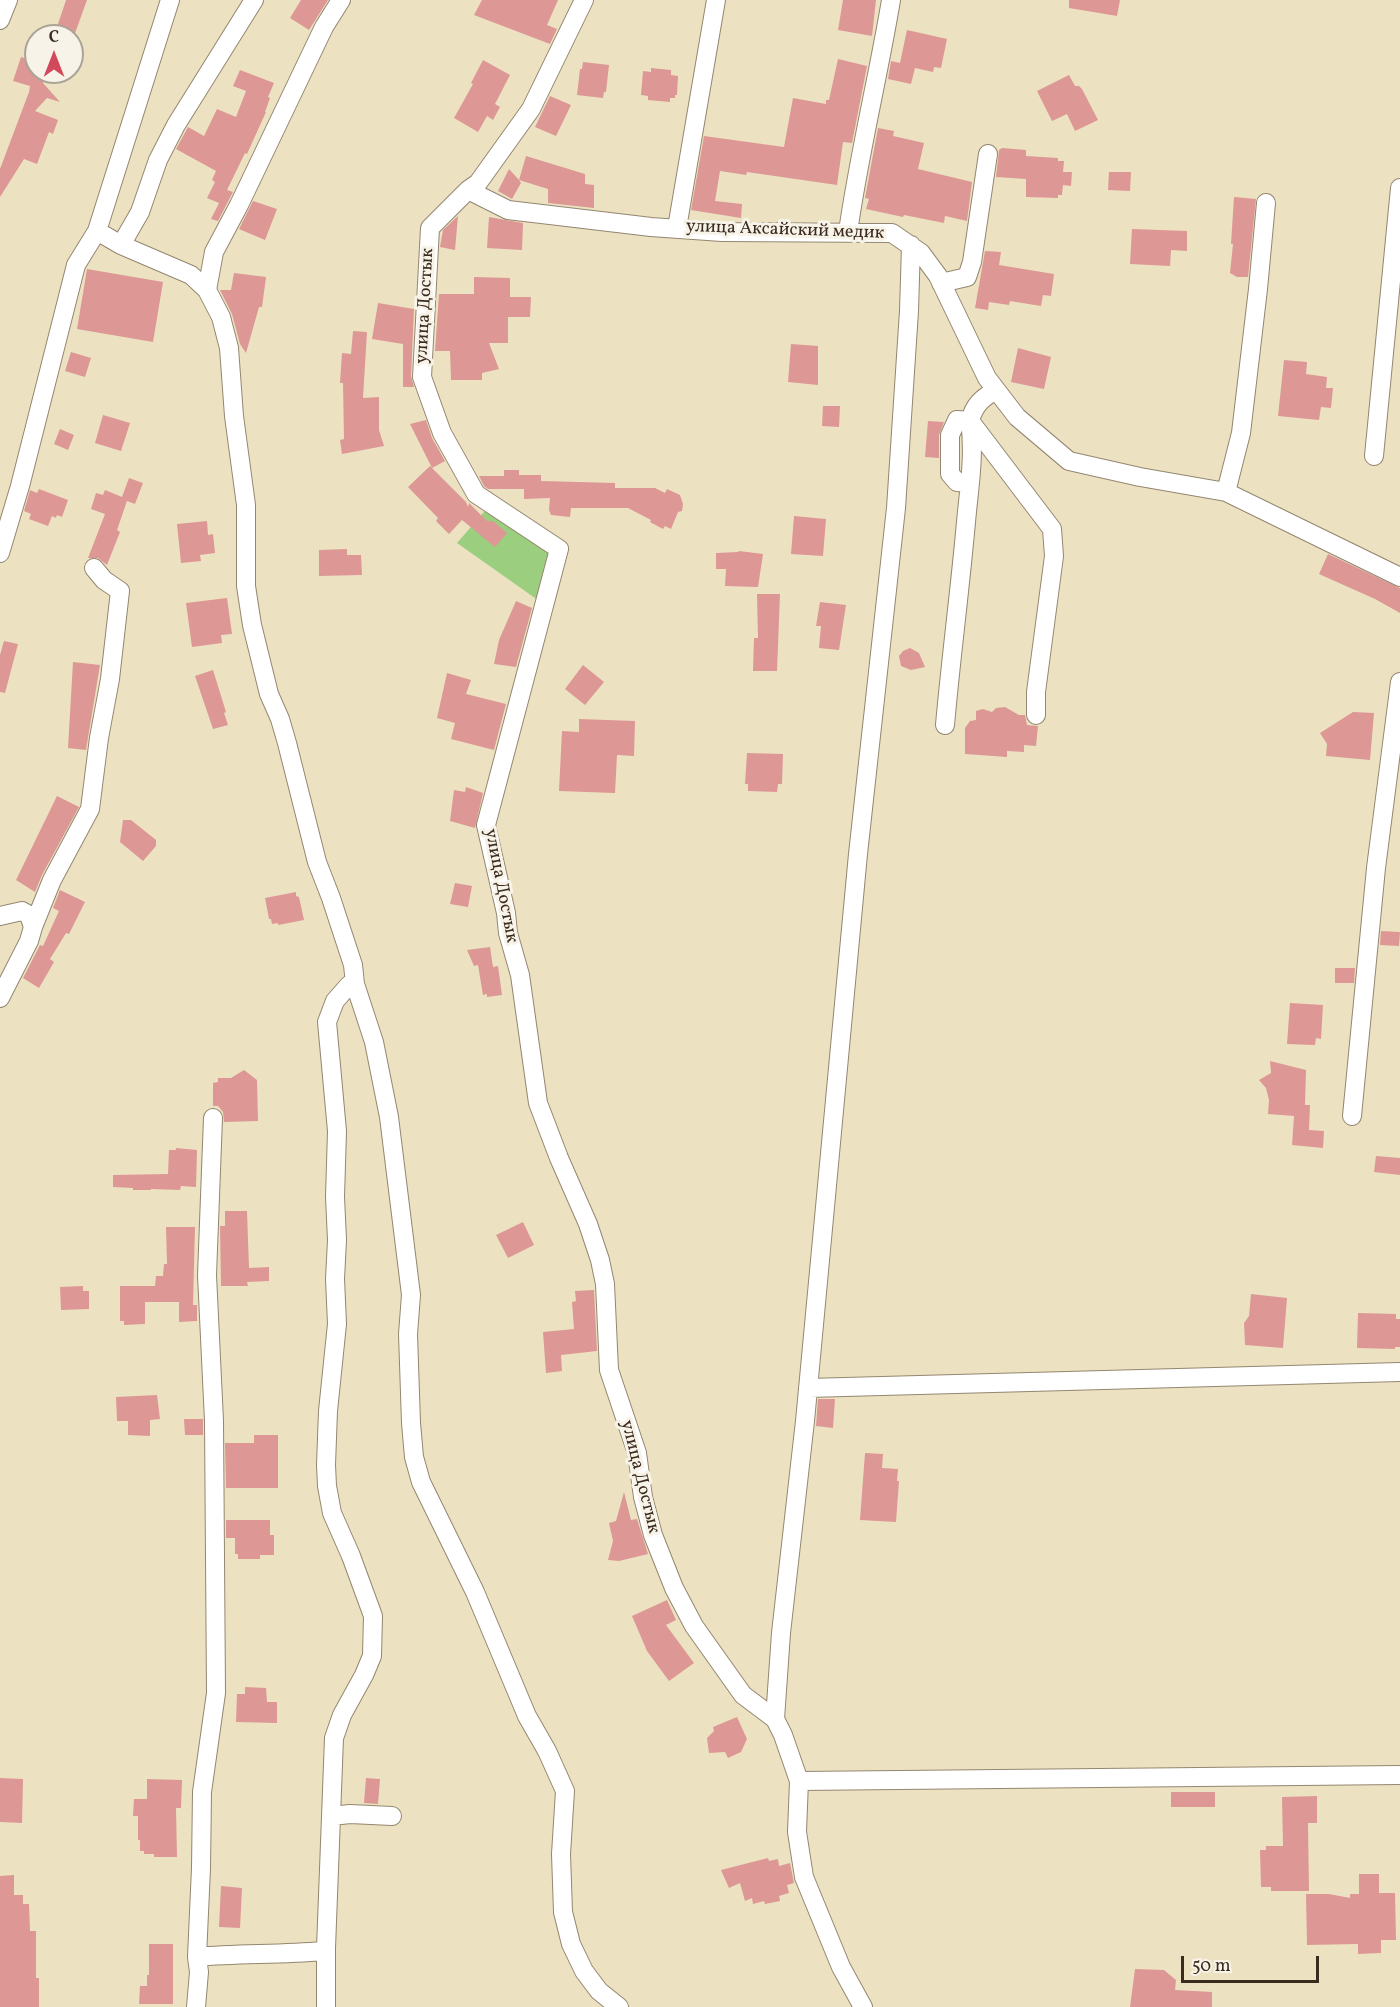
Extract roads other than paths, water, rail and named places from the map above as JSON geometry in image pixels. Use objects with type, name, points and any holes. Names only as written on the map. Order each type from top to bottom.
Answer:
[{"type":"street","points":[[0,20],[8,0]]},
{"type":"street","points":[[0,553],[20,486],[76,265],[97,231],[170,0]]},
{"type":"street","points":[[121,245],[140,212],[158,160],[176,124],[254,0]]},
{"type":"street","points":[[191,275],[200,270],[214,252],[239,205],[324,27],[341,0]]},
{"type":"street","name":"улица Достык","points":[[584,0],[531,109],[478,183],[430,228],[422,377],[442,433],[476,494],[502,519],[559,549],[486,825],[506,913],[508,933],[520,975],[538,1103],[588,1224],[600,1260],[605,1284],[609,1370],[637,1454],[643,1497],[658,1549],[674,1588],[694,1626],[743,1695],[775,1719]]},
{"type":"street","points":[[677,228],[716,0]]},
{"type":"street","points":[[848,232],[855,178],[891,0]]},
{"type":"street","points":[[941,283],[967,278],[972,262],[988,154]]},
{"type":"street","points":[[1374,456],[1400,188]]},
{"type":"street","name":"улица Аксайский медик","points":[[468,190],[508,210],[651,227],[722,232],[891,233],[921,253],[941,283],[987,378],[1017,417],[1069,461],[1140,477],[1226,492],[1400,577]]},
{"type":"street","points":[[1226,492],[1241,433],[1266,203]]},
{"type":"street","points":[[97,231],[121,245],[191,275],[207,290],[221,317],[229,348],[234,416],[246,505],[246,586],[252,625],[269,694],[287,743],[317,862],[353,965],[355,984],[374,1042],[389,1117],[411,1295],[408,1345],[414,1457],[421,1482],[474,1592],[527,1716],[547,1751],[565,1791],[561,1854],[563,1912],[571,1944],[584,1971],[599,1990],[619,2007]]},
{"type":"street","points":[[863,2007],[841,1967],[804,1877],[797,1832],[800,1781],[783,1734],[775,1719],[781,1633],[808,1389],[861,831],[896,508],[911,245]]},
{"type":"street","points":[[207,290],[214,252]]},
{"type":"street","points":[[945,725],[970,483],[973,442],[970,421],[972,411],[981,399],[996,390]]},
{"type":"street","points":[[970,421],[1052,529],[1054,556],[1036,692],[1036,715]]},
{"type":"street","points":[[0,998],[29,940],[46,894],[90,809],[99,738],[110,679],[120,591],[104,580],[94,568]]},
{"type":"street","points":[[1352,1116],[1376,868],[1400,682]]},
{"type":"street","points":[[8,914],[46,894]]},
{"type":"street","points":[[8,914],[22,911],[29,915],[33,927]]},
{"type":"street","points":[[326,2007],[334,1738],[342,1715],[372,1656],[373,1616],[332,1513],[326,1475],[328,1411],[337,1324],[335,1197],[337,1131],[327,1022],[335,1001],[349,985],[355,984]]},
{"type":"street","points":[[196,2007],[199,1972],[197,1957],[202,1792],[216,1693],[214,1421],[207,1275],[213,1118]]},
{"type":"street","points":[[808,1389],[1400,1372]]},
{"type":"street","points":[[800,1781],[1400,1775]]},
{"type":"street","points":[[332,1816],[350,1814],[392,1816]]},
{"type":"street","points":[[197,1957],[309,1952],[322,1951],[326,1948]]}]
